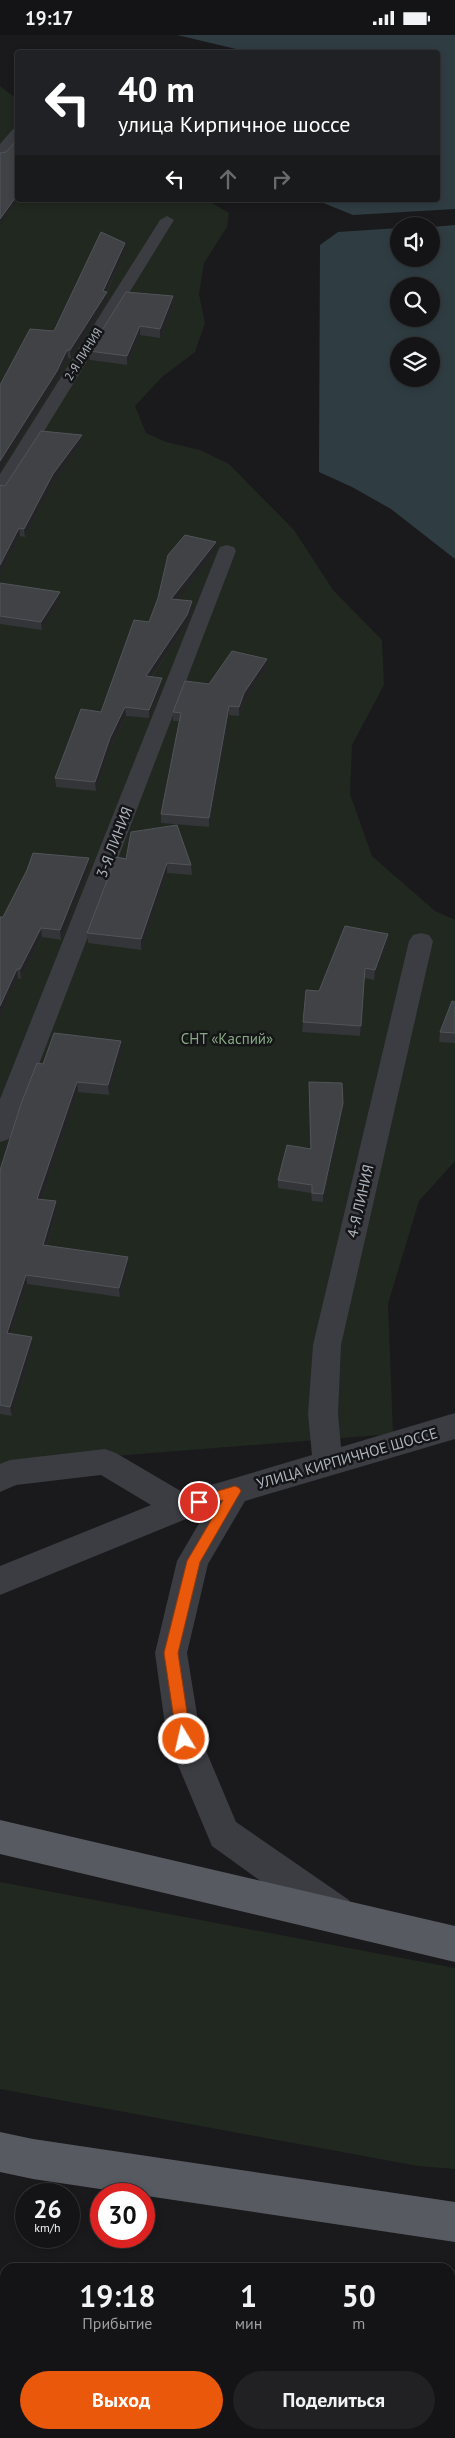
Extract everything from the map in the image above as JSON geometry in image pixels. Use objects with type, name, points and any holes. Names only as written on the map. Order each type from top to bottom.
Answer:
[{"type":"main road","points":[[0,1837],[455,1944]]},
{"type":"main road","points":[[11,2161],[455,2222]]},
{"type":"street","points":[[0,152],[15,135]]},
{"type":"street","name":"2-Я ЛИНИЯ","points":[[0,488],[167,220]]},
{"type":"street","name":"3-Я ЛИНИЯ","points":[[0,1132],[227,551]]},
{"type":"street","name":"4-Я ЛИНИЯ","points":[[328,1464],[323,1414],[327,1345],[421,941]]},
{"type":"street","name":"УЛИЦА КИРПИЧНОЕ ШОССЕ","points":[[0,1581],[181,1507],[455,1426]]},
{"type":"street","points":[[0,1479],[10,1473],[105,1462],[181,1507]]},
{"type":"street","points":[[235,1491],[193,1561],[171,1653],[184,1739],[224,1834],[343,1918]]},
{"type":"green space","name":"СНТ «Каспий»","points":[[0,86],[15,97],[15,202],[205,202],[212,203],[229,213],[227,227],[204,263],[199,294],[205,323],[195,352],[162,377],[135,406],[146,433],[166,442],[200,450],[229,464],[294,530],[333,590],[382,640],[384,685],[352,745],[350,794],[372,856],[435,911],[455,920],[455,1161],[419,1201],[388,1304],[393,1434],[0,1465]]},
{"type":"green space","points":[[0,1882],[455,1968],[455,2169],[418,2166],[0,2089]]},
{"type":"shaded area","points":[[177,35],[455,35],[455,209],[353,215],[321,202],[440,202],[440,50],[241,50]]},
{"type":"shaded area","points":[[455,225],[455,559],[391,509],[352,487],[319,472],[320,245],[338,232],[390,229],[390,267],[440,267],[440,226]]},
{"type":"building","points":[[15,142],[15,198],[0,219],[0,153],[6,152]]},
{"type":"building","points":[[101,232],[125,243],[103,291],[107,292],[70,350],[67,350],[57,371],[0,461],[0,385],[30,329],[54,331]]},
{"type":"building","points":[[126,292],[173,296],[160,329],[140,326],[127,356],[89,351]]},
{"type":"building","points":[[41,431],[82,435],[53,474],[24,529],[19,528],[0,565],[0,485],[5,486]]},
{"type":"building","points":[[185,535],[216,542],[171,599],[192,601],[187,615],[146,676],[162,678],[149,710],[125,707],[110,738],[95,782],[55,778],[81,709],[101,712],[134,620],[149,622],[158,598],[168,555]]},
{"type":"building","points":[[0,583],[60,592],[41,622],[0,616]]},
{"type":"building","points":[[232,651],[267,659],[244,693],[239,707],[229,706],[209,818],[161,814],[181,713],[173,712],[185,681],[209,684]]},
{"type":"building","points":[[177,825],[191,865],[167,863],[141,939],[87,933],[116,857],[126,859],[131,832]]},
{"type":"building","points":[[33,853],[89,858],[60,930],[41,928],[20,969],[17,969],[0,1006],[0,917],[3,917],[27,870]]},
{"type":"building","points":[[345,926],[388,934],[375,970],[365,968],[361,1026],[303,1022],[306,990],[319,991]]},
{"type":"building","points":[[452,1001],[455,1002],[455,1033],[440,1032]]},
{"type":"building","points":[[54,1033],[121,1041],[108,1085],[77,1082],[37,1199],[56,1201],[43,1245],[128,1257],[119,1288],[26,1275],[7,1333],[32,1337],[10,1407],[0,1405],[0,1170],[21,1104],[37,1063],[43,1064]]},
{"type":"building","points":[[309,1082],[342,1083],[343,1103],[323,1194],[312,1193],[312,1185],[278,1180],[287,1145],[311,1149]]},
{"type":"route","points":[[184,1739],[171,1653],[193,1561],[235,1491],[199,1502]]}]
